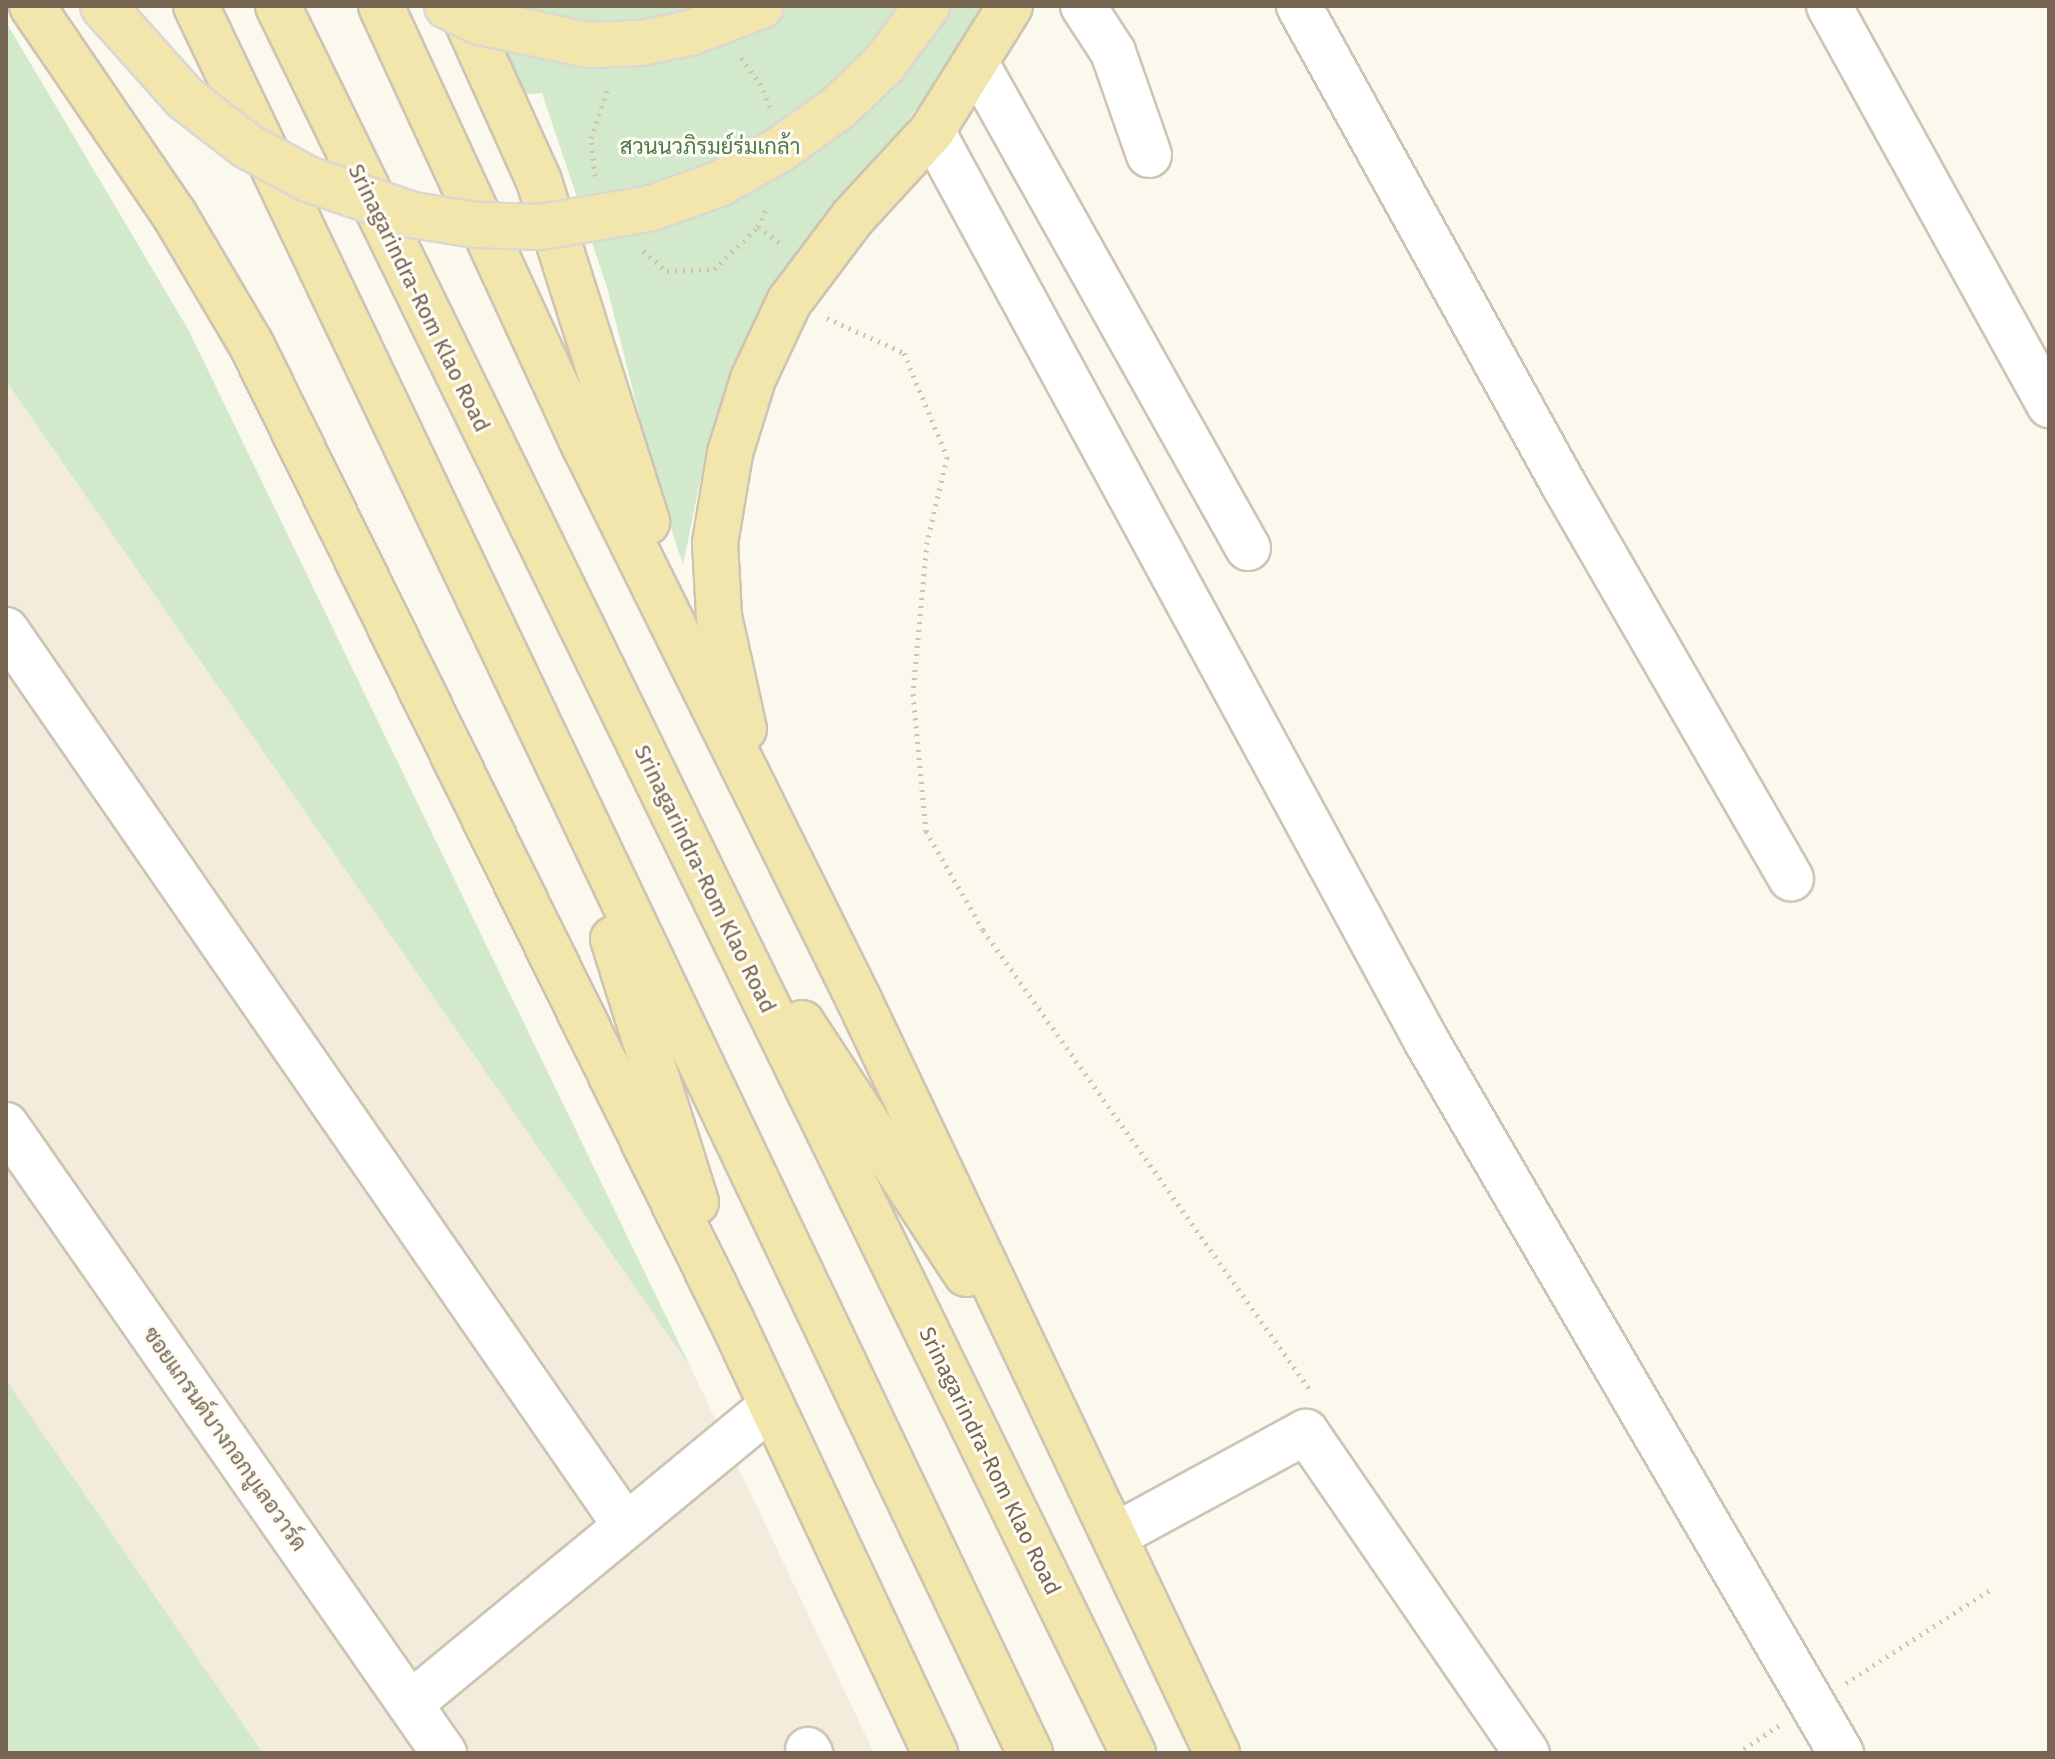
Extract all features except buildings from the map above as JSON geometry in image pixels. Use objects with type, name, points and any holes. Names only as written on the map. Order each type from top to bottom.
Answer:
[{"type":"main road","points":[[32,6],[174,214],[251,344],[731,1319],[935,1753]]},
{"type":"main road","points":[[103,6],[185,98],[247,146],[308,179],[413,215],[541,227],[652,208],[719,184],[779,150],[838,108],[884,64],[927,6]]},
{"type":"main road","points":[[196,6],[398,425],[558,771],[1030,1753]]},
{"type":"main road","name":"Srinagarindra-Rom Klao Road","points":[[278,6],[465,394],[1133,1753]]},
{"type":"main road","points":[[381,6],[521,311],[1063,1422],[1217,1753]]},
{"type":"main road","points":[[447,6],[522,34],[587,45],[641,43],[690,33],[761,6]]},
{"type":"main road","points":[[460,6],[539,181],[667,581],[717,717]]},
{"type":"main road","points":[[860,1002],[751,750],[731,683],[719,616],[715,543],[730,453],[753,379],[789,302],[853,217],[932,131],[1010,6]]},
{"type":"main road","points":[[558,771],[673,1122],[731,1319]]},
{"type":"main road","points":[[698,864],[1063,1422]]},
{"type":"street","points":[[1083,6],[1113,52],[1149,155]]},
{"type":"street","points":[[1299,6],[1565,487],[1791,878]]},
{"type":"street","points":[[1829,6],[2049,405]]},
{"type":"street","points":[[976,63],[1248,548]]},
{"type":"street","points":[[932,131],[1427,1042],[1841,1753]]},
{"type":"street","points":[[6,630],[625,1525]]},
{"type":"street","name":"ซอยแกรนด์บางกอกบูเลอวาร์ด","points":[[6,1125],[444,1753]]},
{"type":"street","points":[[410,1704],[771,1406]]},
{"type":"street","points":[[1116,1535],[1306,1432],[1527,1753]]},
{"type":"path","points":[[789,302],[904,353],[947,457],[927,542],[913,694],[926,831],[983,930],[1312,1393]]},
{"type":"path","points":[[1737,1753],[1990,1590]]},
{"type":"shaded area","points":[[6,381],[691,1368],[874,1753],[263,1753],[6,1380]]},
{"type":"green space","name":"สวนนวภิรมย์ร่มเกล้า","points":[[444,6],[982,6],[947,69],[751,325],[705,457],[683,565],[655,479],[607,287],[542,93],[488,98]]},
{"type":"green space","points":[[6,22],[188,329],[691,1368],[6,381]]},
{"type":"green space","points":[[6,1380],[263,1753],[6,1753]]}]
